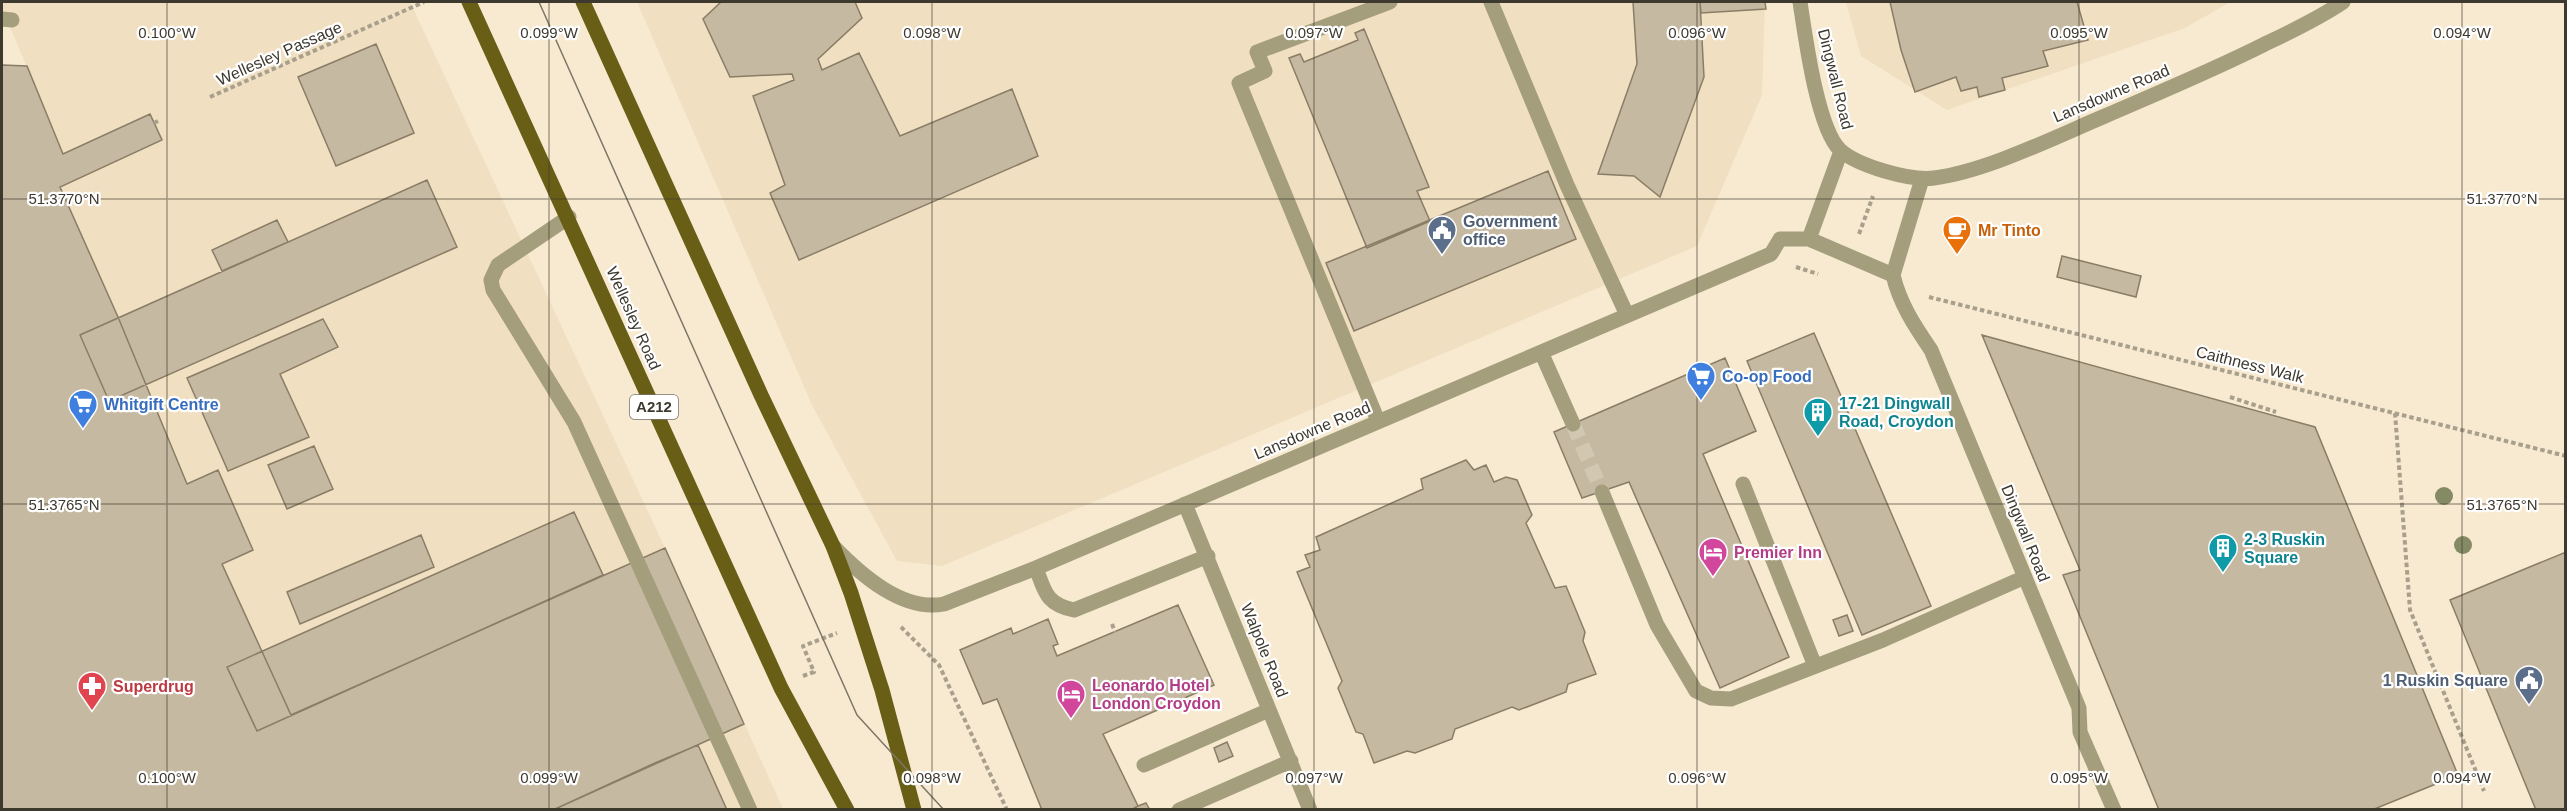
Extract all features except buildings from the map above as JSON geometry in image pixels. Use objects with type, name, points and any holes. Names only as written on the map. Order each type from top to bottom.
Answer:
[{"type":"main road","name":"Wellesley Road","points":[[469,2],[569,217],[781,688],[847,810]]},
{"type":"main road","points":[[583,2],[761,395],[833,546],[861,624],[914,810]]},
{"type":"street","points":[[1378,421],[1239,83],[1265,71],[1257,52],[1390,2]]},
{"type":"street","points":[[1491,2],[1568,185],[1627,315]]},
{"type":"street","name":"Dingwall Road","points":[[1800,2],[1820,106],[1832,140],[1841,151],[1883,170]]},
{"type":"street","name":"Lansdowne Road","points":[[1883,170],[1923,179],[1980,166],[2060,135],[2212,70],[2304,25],[2343,2]]},
{"type":"street","points":[[1809,238],[1841,151]]},
{"type":"street","points":[[1852,249],[1893,275],[1923,179]]},
{"type":"street","points":[[569,217],[498,266],[491,280],[493,290],[574,422],[750,810]]},
{"type":"street","name":"Lansdowne Road","points":[[833,546],[856,570],[892,593],[932,606],[957,600],[1771,254],[1780,238],[1809,238],[1852,249]]},
{"type":"street","name":"Dingwall Road","points":[[1893,275],[1907,315],[1930,350],[2025,577],[2079,708],[2080,732],[2114,810]]},
{"type":"street","points":[[1541,352],[1573,424]]},
{"type":"street","points":[[1743,484],[1815,666]]},
{"type":"street","points":[[1602,492],[1657,626],[1696,691],[1711,698],[1731,699],[1883,640],[2025,577]]},
{"type":"street","name":"Walpole Road","points":[[1185,504],[1310,810]]},
{"type":"street","points":[[1036,568],[1048,597],[1059,606],[1074,610],[1208,556]]},
{"type":"street","points":[[1144,765],[1269,710]]},
{"type":"street","points":[[1179,810],[1291,761]]},
{"type":"path","name":"Wellesley Passage","points":[[210,97],[424,2]]},
{"type":"path","points":[[1852,249],[1877,186]]},
{"type":"path","name":"Caithness Walk","points":[[1929,297],[2565,456]]},
{"type":"path","points":[[2230,398],[2276,412]]},
{"type":"path","points":[[2395,413],[2410,610],[2484,790]]},
{"type":"path","points":[[892,593],[888,614],[939,665],[1007,810]]},
{"type":"path","points":[[781,688],[814,672],[803,646],[861,624]]},
{"type":"shaded area","points":[[2,2],[410,2],[665,548],[783,809],[2,810],[2,65],[26,65],[2,8]]},
{"type":"shaded area","points":[[637,2],[1765,2],[1762,95],[1697,246],[942,566],[897,561],[812,405]]},
{"type":"shaded area","points":[[1846,2],[2230,2],[2185,28],[1947,110],[1861,56]]},
{"type":"tunnel","points":[[1573,424],[1602,492]]},
{"type":"tram line","points":[[539,2],[857,715],[944,810]]},
{"type":"place","name":"Government office","points":[[1442,256]]},
{"type":"place","name":"Mr Tinto","points":[[1957,256]]},
{"type":"place","name":"Co-op Food","points":[[1701,402]]},
{"type":"place","name":"Whitgift Centre","points":[[83,430]]},
{"type":"place","name":"17-21 Dingwall Road, Croydon","points":[[1818,438]]},
{"type":"place","name":"2-3 Ruskin Square","points":[[2223,574]]},
{"type":"place","name":"Premier Inn","points":[[1713,578]]},
{"type":"place","name":"1 Ruskin Square","points":[[2529,706]]},
{"type":"place","name":"Superdrug","points":[[92,712]]},
{"type":"place","name":"Leonardo Hotel London Croydon","points":[[1071,720]]}]
